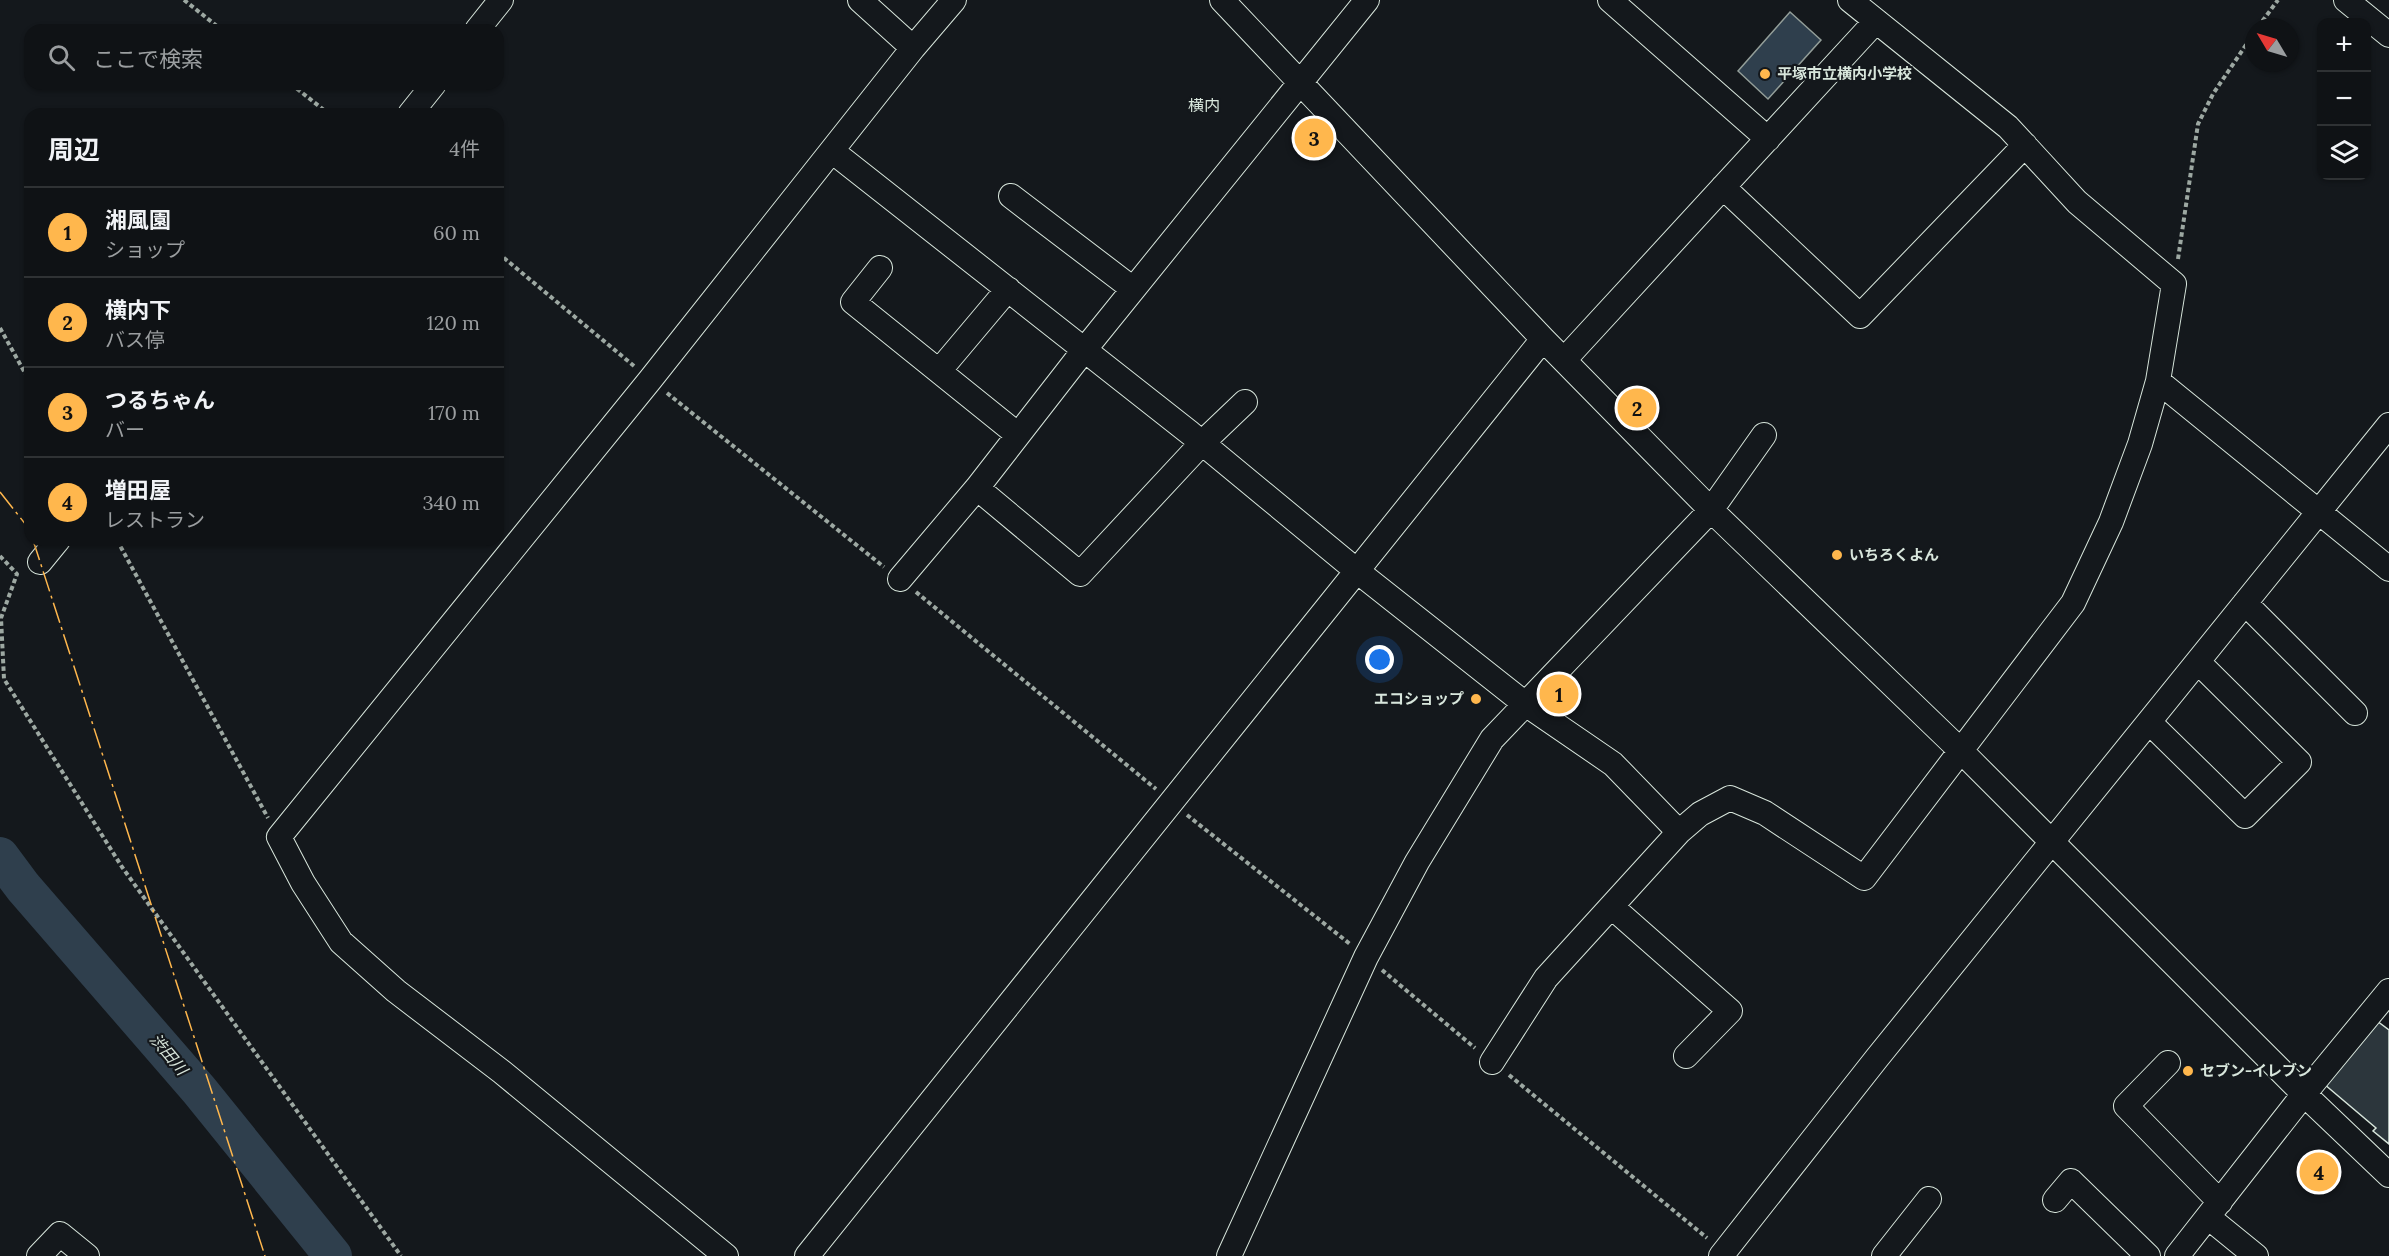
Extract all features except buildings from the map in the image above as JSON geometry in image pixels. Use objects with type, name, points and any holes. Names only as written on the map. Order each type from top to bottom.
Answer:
[{"type":"street","points":[[482,24],[501,0]]},
{"type":"street","points":[[860,0],[913,48]]},
{"type":"street","points":[[726,1256],[502,1072],[396,991],[341,942],[303,883],[279,837],[650,380],[913,48],[954,0]]},
{"type":"street","points":[[1222,0],[1543,339],[1711,510],[1960,750],[2304,1094],[2389,1175]]},
{"type":"street","points":[[900,579],[977,488],[1084,349],[1367,0]]},
{"type":"street","points":[[1610,0],[1768,139]]},
{"type":"street","points":[[1492,1062],[1546,978],[1679,832],[1700,814],[1730,798],[1765,813],[1864,878],[2073,603],[2111,522],[2140,444],[2158,381],[2174,284],[2077,202],[2008,127],[1850,0]]},
{"type":"street","points":[[2346,0],[2389,35]]},
{"type":"street","points":[[1564,360],[1876,21]]},
{"type":"street","points":[[415,108],[429,90]]},
{"type":"street","points":[[1723,188],[1860,316],[2025,145]]},
{"type":"street","points":[[832,151],[1202,443],[1357,571],[1524,702],[1613,764],[1679,832]]},
{"type":"street","points":[[1011,196],[1133,289]]},
{"type":"street","points":[[880,268],[853,302],[1018,435]]},
{"type":"street","points":[[939,371],[1008,289]]},
{"type":"street","points":[[807,1256],[1543,339]]},
{"type":"street","points":[[2158,381],[2389,569]]},
{"type":"street","points":[[977,488],[1080,574],[1202,443],[1245,402]]},
{"type":"street","points":[[1723,1254],[2389,425]]},
{"type":"street","points":[[1229,1256],[1366,957],[1417,862],[1492,739],[1524,702],[1711,510],[1764,435]]},
{"type":"street","points":[[40,562],[53,546]]},
{"type":"street","points":[[2245,603],[2355,714]]},
{"type":"street","points":[[2149,722],[2246,816],[2299,762],[2198,662]]},
{"type":"street","points":[[1612,907],[1730,1011],[1686,1056]]},
{"type":"street","points":[[2177,1256],[2304,1094],[2389,991]]},
{"type":"street","points":[[2169,1063],[2126,1106],[2256,1256]]},
{"type":"street","points":[[2055,1200],[2071,1181],[2148,1256]]},
{"type":"street","points":[[1884,1256],[1929,1199]]},
{"type":"street","points":[[39,1256],[60,1233],[87,1256]]},
{"type":"path","points":[[184,0],[214,24]]},
{"type":"path","points":[[2265,18],[2278,0]]},
{"type":"path","points":[[2174,284],[2198,124],[2213,93],[2245,46]]},
{"type":"path","points":[[299,90],[321,108]]},
{"type":"path","points":[[504,258],[650,380],[900,579],[1171,802],[1366,957],[1723,1254]]},
{"type":"path","points":[[0,328],[24,371]]},
{"type":"path","points":[[120,546],[279,837]]},
{"type":"path","points":[[0,556],[17,574],[1,618],[4,679],[122,867],[401,1256]]},
{"type":"water","points":[[1790,12],[1821,40],[1768,99],[1738,71]]},
{"type":"waterway","name":"渋田川","points":[[0,856],[23,887],[199,1090],[333,1256]]},
{"type":"power","points":[[0,492],[24,522]]},
{"type":"power","points":[[35,546],[265,1256]]},
{"type":"place","name":"平塚市立横内小学校","points":[[1765,74]]},
{"type":"place","name":"つるちゃん","points":[[1314,138]]},
{"type":"place","name":"横内下","points":[[1637,408]]},
{"type":"place","name":"いちろくよん","points":[[1837,555]]},
{"type":"place","name":"湘風園","points":[[1559,694]]},
{"type":"place","name":"エコショップ","points":[[1476,699]]},
{"type":"place","name":"セブン-イレブン","points":[[2188,1071]]},
{"type":"place","name":"増田屋","points":[[2319,1172]]},
{"type":"district","name":"横内","points":[[1204,105]]}]
